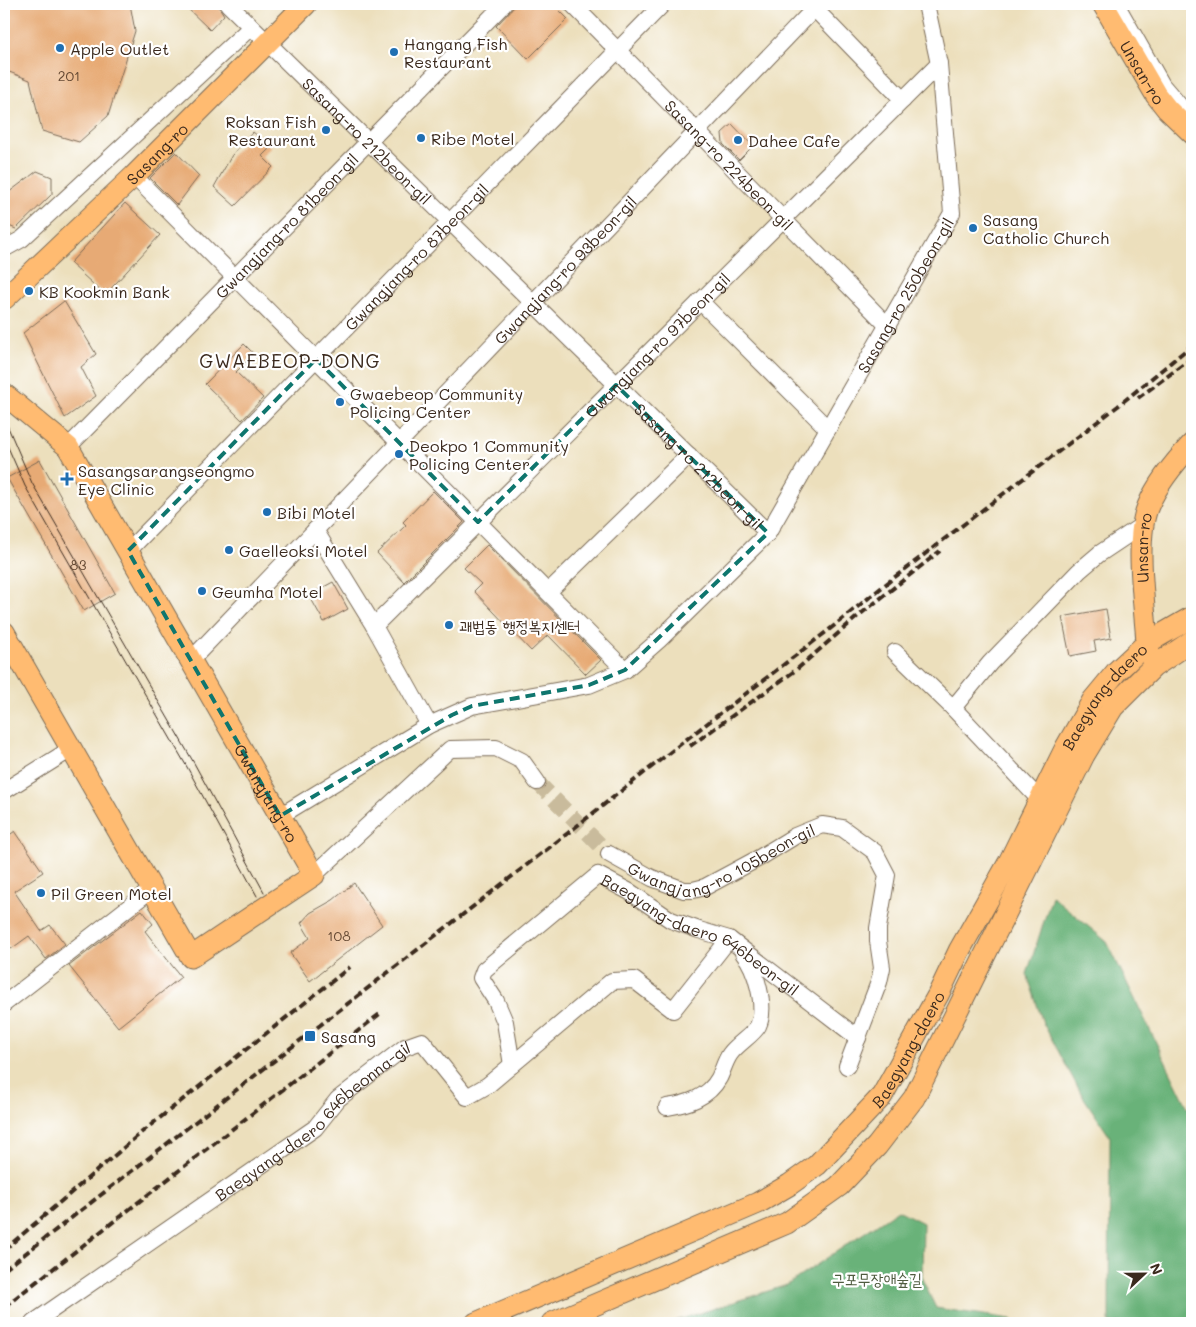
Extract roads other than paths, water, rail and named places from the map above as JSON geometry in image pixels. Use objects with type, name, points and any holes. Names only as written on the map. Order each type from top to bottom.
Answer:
[{"type":"main road","name":"Sasang-ro","points":[[4,300],[134,176],[306,4]]},
{"type":"main road","name":"Unsan-ro","points":[[1103,4],[1156,94],[1167,109],[1192,133]]},
{"type":"main road","name":"Gwangjang-ro","points":[[4,394],[68,447],[314,875]]},
{"type":"main road","name":"Unsan-ro","points":[[1153,667],[1147,643],[1140,540],[1147,507],[1174,463],[1192,444]]},
{"type":"main road","name":"Baegyang-daero","points":[[476,1323],[758,1204],[817,1165],[882,1096],[959,951],[1008,864],[1065,750],[1093,700],[1117,671],[1147,643],[1192,617]]},
{"type":"main road","points":[[4,632],[191,957],[314,875]]},
{"type":"main road","name":"Baegyang-daero","points":[[552,1323],[787,1223],[839,1186],[877,1146],[914,1098],[1084,755],[1113,707],[1153,667],[1192,641]]},
{"type":"street","name":"Sasang-ro 212beon-gil","points":[[228,4],[768,533]]},
{"type":"street","name":"Gwangjang-ro 81beon-gil","points":[[68,447],[504,4]]},
{"type":"street","name":"Sasang-ro 224beon-gil","points":[[572,4],[888,326]]},
{"type":"street","name":"Gwangjang-ro 87beon-gil","points":[[128,551],[663,4]]},
{"type":"street","name":"Sasang-ro 250beon-gil","points":[[280,816],[429,725],[472,706],[589,685],[625,670],[659,640],[768,533],[952,213],[939,64],[926,4]]},
{"type":"street","points":[[1116,4],[1162,85],[1192,120]]},
{"type":"street","points":[[812,6],[903,100]]},
{"type":"street","name":"Gwangjang-ro 93beon-gil","points":[[190,661],[697,131],[812,6]]},
{"type":"street","points":[[4,249],[22,239],[251,27]]},
{"type":"street","name":"Gwangjang-ro 97beon-gil","points":[[374,626],[939,64]]},
{"type":"street","points":[[134,176],[625,670]]},
{"type":"street","points":[[700,301],[828,429]]},
{"type":"street","points":[[548,592],[689,455]]},
{"type":"street","points":[[954,708],[990,663],[1079,571],[1099,554],[1144,524]]},
{"type":"street","points":[[315,530],[374,626],[429,725]]},
{"type":"street","points":[[895,652],[954,708],[1040,800]]},
{"type":"street","points":[[4,791],[71,748]]},
{"type":"street","points":[[314,875],[450,749],[496,748],[522,761],[537,782]]},
{"type":"street","name":"Gwangjang-ro 105beon-gil","points":[[609,854],[652,878],[684,890],[693,890],[705,887],[795,836],[822,825],[842,828],[875,852],[887,875],[878,928],[882,968],[879,982],[847,1066]]},
{"type":"street","name":"Baegyang-daero 646beon-gil","points":[[512,1065],[506,1022],[496,1001],[481,978],[484,970],[598,875],[630,892],[671,920],[729,939],[858,1038]]},
{"type":"street","points":[[4,1004],[152,889]]},
{"type":"street","points":[[666,1107],[683,1104],[703,1096],[718,1080],[729,1055],[736,1046],[758,1026],[762,1005],[757,980],[748,959],[729,939]]},
{"type":"street","name":"Baegyang-daero 646beonna-gil","points":[[33,1323],[315,1128],[338,1099],[405,1047],[422,1041],[467,1096],[488,1085],[612,981],[634,980],[673,1010],[729,939]]},
{"type":"tunnel","points":[[537,782],[609,854]]},
{"type":"tram line","points":[[4,418],[32,483],[194,763],[264,892]]},
{"type":"tram line","points":[[4,438],[25,486],[187,767],[257,896]]},
{"type":"railway","points":[[4,1270],[891,580],[1118,406],[1192,345]]},
{"type":"railway","points":[[1138,398],[1192,358]]},
{"type":"railway","points":[[690,746],[796,670],[857,617],[940,551]]},
{"type":"railway","points":[[4,1250],[142,1132],[350,967]]},
{"type":"railway","points":[[4,1307],[381,1013]]},
{"type":"place","name":"Apple Outlet","points":[[60,48]]},
{"type":"place","name":"Hangang Fish Restaurant","points":[[394,52]]},
{"type":"place","name":"Roksan Fish Restaurant","points":[[326,130]]},
{"type":"place","name":"Ribe Motel","points":[[421,138]]},
{"type":"place","name":"Dahee Cafe","points":[[738,140]]},
{"type":"place","name":"Sasang Catholic Church","points":[[973,228]]},
{"type":"place","name":"KB Kookmin Bank","points":[[29,291]]},
{"type":"place","name":"Gwaebeop Community Policing Center","points":[[340,402]]},
{"type":"place","name":"Deokpo 1 Community Policing Center","points":[[399,454]]},
{"type":"place","name":"Sasangsarangseongmo Eye Clinic","points":[[67,479]]},
{"type":"place","name":"Bibi Motel","points":[[267,512]]},
{"type":"place","name":"Gaelleoksi Motel","points":[[229,550]]},
{"type":"place","name":"Geumha Motel","points":[[202,591]]},
{"type":"place","name":"괘법동 행정복지센터","points":[[449,625]]},
{"type":"place","name":"Pil Green Motel","points":[[41,893]]},
{"type":"place","name":"Sasang","points":[[310,1036]]},
{"type":"district","name":"GWAEBEOP-DONG","points":[[290,360]]},
{"type":"park label","name":"구포무장애숲길","points":[[877,1278]]}]
